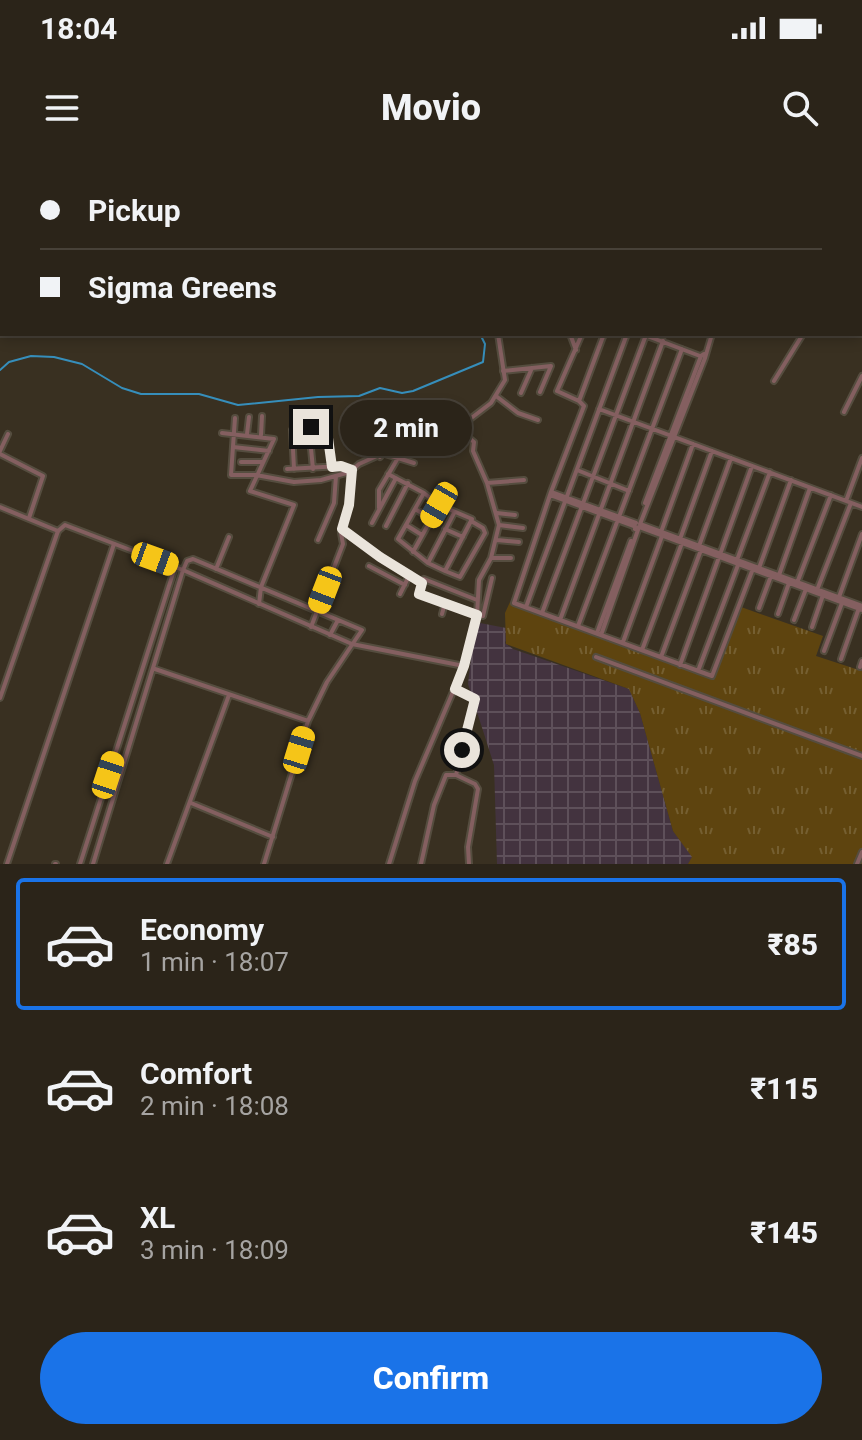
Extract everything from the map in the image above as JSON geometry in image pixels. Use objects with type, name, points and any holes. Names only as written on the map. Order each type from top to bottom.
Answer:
[{"type":"street","points":[[235,418],[231,475],[256,475],[294,482],[336,476],[415,439],[449,435],[459,430],[496,396],[505,380],[498,336]]},
{"type":"street","points":[[571,336],[576,351]]},
{"type":"street","points":[[581,336],[557,391],[584,406],[514,600],[516,604],[712,676],[791,480]]},
{"type":"street","points":[[579,401],[603,336]]},
{"type":"street","points":[[526,607],[626,336]]},
{"type":"street","points":[[542,613],[644,336]]},
{"type":"street","points":[[647,336],[703,355]]},
{"type":"street","points":[[599,634],[711,336]]},
{"type":"street","points":[[774,381],[802,336]]},
{"type":"street","points":[[560,620],[663,341]]},
{"type":"street","points":[[578,626],[682,349]]},
{"type":"street","points":[[503,371],[551,366],[540,392]]},
{"type":"street","points":[[521,393],[532,368]]},
{"type":"street","points":[[844,412],[862,376]]},
{"type":"street","points":[[496,396],[518,413],[538,420]]},
{"type":"street","points":[[383,455],[389,427],[385,404]]},
{"type":"street","points":[[356,407],[366,438],[383,455],[414,463]]},
{"type":"street","points":[[599,409],[862,507]]},
{"type":"street","points":[[308,414],[313,469]]},
{"type":"street","points":[[262,416],[265,436]]},
{"type":"street","points":[[247,434],[249,417]]},
{"type":"street","points":[[294,469],[292,430],[309,428]]},
{"type":"street","points":[[389,864],[415,781],[464,666],[477,615],[479,580],[497,540],[497,513],[473,451],[474,442],[459,430]]},
{"type":"street","points":[[222,433],[274,439],[250,491],[294,505],[261,587],[258,604]]},
{"type":"street","points":[[8,434],[0,452],[43,476],[29,518]]},
{"type":"street","points":[[311,439],[328,438],[332,467]]},
{"type":"street","points":[[623,642],[693,444]]},
{"type":"street","points":[[233,447],[267,451]]},
{"type":"street","points":[[642,650],[712,451]]},
{"type":"street","points":[[379,508],[379,490],[398,458]]},
{"type":"street","points":[[661,657],[731,458]]},
{"type":"street","points":[[817,591],[862,458]]},
{"type":"street","points":[[241,462],[262,462]]},
{"type":"street","points":[[287,469],[341,466],[351,471]]},
{"type":"street","points":[[680,665],[752,466]]},
{"type":"street","points":[[577,470],[629,491]]},
{"type":"street","points":[[311,627],[343,544],[342,529],[349,505],[351,471]]},
{"type":"street","points":[[698,671],[770,472]]},
{"type":"street","points":[[388,474],[408,483],[424,493],[439,505],[472,519],[483,528],[485,533],[463,574],[457,578],[428,563],[398,539],[424,493]]},
{"type":"street","points":[[318,540],[334,503],[336,476]]},
{"type":"street","points":[[372,523],[396,478]]},
{"type":"street","points":[[487,483],[524,480]]},
{"type":"street","points":[[386,526],[408,483]]},
{"type":"street","points":[[779,575],[810,488]]},
{"type":"street","points":[[551,493],[861,607]]},
{"type":"street","points":[[797,584],[831,495]]},
{"type":"street","points":[[413,552],[439,505]]},
{"type":"street","points":[[0,507],[58,531]]},
{"type":"street","points":[[415,509],[431,519]]},
{"type":"street","points":[[428,563],[454,513]]},
{"type":"street","points":[[497,513],[515,515]]},
{"type":"street","points":[[445,571],[471,521]]},
{"type":"street","points":[[0,698],[58,531],[65,525],[183,570],[352,644],[464,666]]},
{"type":"street","points":[[406,525],[422,535]]},
{"type":"street","points":[[499,525],[523,528]]},
{"type":"street","points":[[342,529],[422,583]]},
{"type":"street","points":[[445,529],[463,537]]},
{"type":"street","points":[[824,651],[862,534]]},
{"type":"street","points":[[216,569],[229,537]]},
{"type":"street","points":[[497,540],[519,542]]},
{"type":"street","points":[[7,864],[114,544]]},
{"type":"street","points":[[491,558],[511,558]]},
{"type":"street","points":[[93,864],[183,570],[187,561],[193,559],[362,630],[327,682],[308,721],[264,864]]},
{"type":"street","points":[[369,566],[405,585]]},
{"type":"street","points":[[80,864],[175,567]]},
{"type":"street","points":[[755,568],[840,600]]},
{"type":"street","points":[[400,594],[410,574]]},
{"type":"street","points":[[759,608],[771,576]]},
{"type":"street","points":[[477,600],[424,579],[419,594],[483,616],[492,578]]},
{"type":"street","points":[[778,614],[789,583]]},
{"type":"street","points":[[794,620],[806,589]]},
{"type":"street","points":[[812,627],[823,595]]},
{"type":"street","points":[[841,659],[862,598]]},
{"type":"street","points":[[442,614],[445,603]]},
{"type":"street","points":[[330,635],[338,620]]},
{"type":"street","points":[[596,657],[862,756]]},
{"type":"street","points":[[155,669],[308,721]]},
{"type":"street","points":[[455,689],[475,699],[456,775]]},
{"type":"street","points":[[167,864],[229,695]]},
{"type":"street","points":[[421,864],[446,775],[456,775],[475,784],[478,789],[468,847],[469,864]]},
{"type":"street","points":[[191,803],[273,837]]},
{"type":"street","points":[[857,864],[862,852]]},
{"type":"shaded area","points":[[475,622],[506,628],[505,643],[513,649],[629,689],[640,713],[673,831],[693,857],[688,864],[497,864],[494,765],[468,684]]},
{"type":"green space","points":[[510,602],[713,678],[741,607],[823,636],[816,656],[862,671],[862,864],[688,864],[692,857],[673,831],[640,713],[629,689],[506,644],[505,613]]},
{"type":"waterway","points":[[0,370],[9,362],[31,356],[54,357],[82,364],[122,388],[141,394],[199,394],[238,405],[359,396],[380,388],[402,393],[413,391],[483,362],[485,344],[481,336]]},
{"type":"route","points":[[311,427],[311,439],[328,438],[332,467],[352,470],[349,505],[342,529],[422,583],[419,594],[477,615],[455,689],[475,699],[462,750]]}]
